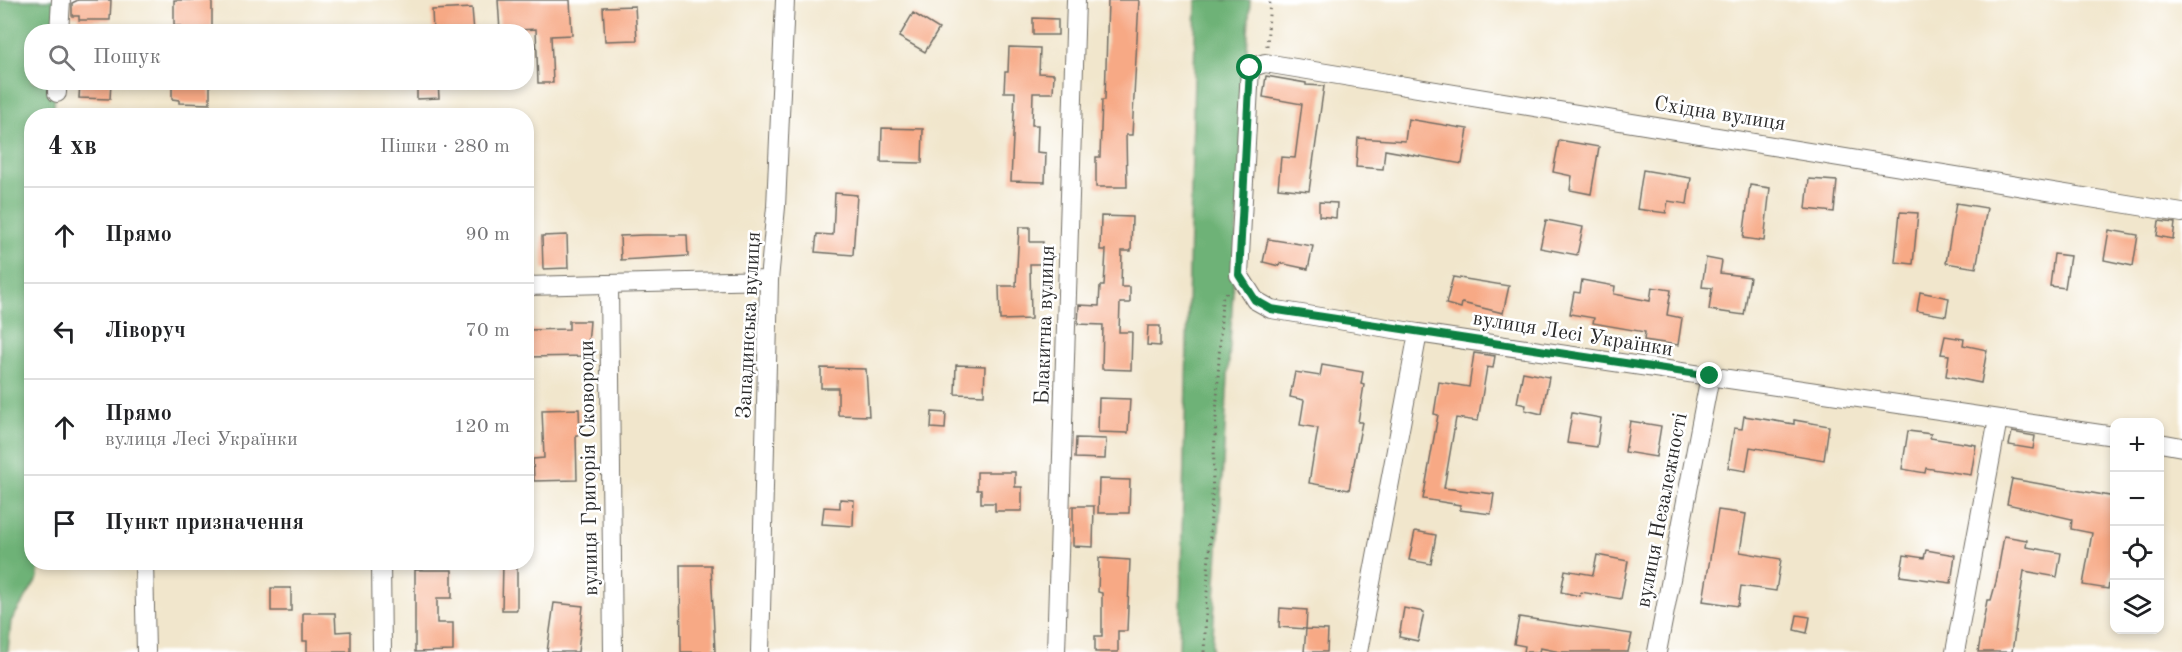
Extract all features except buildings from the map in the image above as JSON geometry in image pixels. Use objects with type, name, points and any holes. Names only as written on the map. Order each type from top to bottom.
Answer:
[{"type":"street","points":[[60,24],[61,0]]},
{"type":"street","name":"Западинська вулиця","points":[[760,652],[769,280],[776,207],[785,0]]},
{"type":"street","name":"Блакитна вулиця","points":[[1056,652],[1076,0]]},
{"type":"street","points":[[1239,275],[1258,65]]},
{"type":"street","name":"Східна вулиця","points":[[1258,65],[2182,213]]},
{"type":"street","name":"вулиця Лесі Українки","points":[[1239,275],[1255,300],[1271,309],[1418,333],[2110,435]]},
{"type":"street","points":[[534,286],[769,280]]},
{"type":"street","name":"вулиця Григорія Сковороди","points":[[609,284],[613,652]]},
{"type":"street","points":[[1358,652],[1418,333]]},
{"type":"street","name":"вулиця Незалежності","points":[[1657,652],[1710,376]]},
{"type":"street","points":[[1955,652],[1998,419]]},
{"type":"street","points":[[2164,444],[2182,447]]},
{"type":"street","points":[[144,570],[146,652]]},
{"type":"street","points":[[381,570],[382,652]]},
{"type":"path","points":[[1258,65],[1270,0]]},
{"type":"path","points":[[1204,652],[1222,299],[1239,275]]},
{"type":"green space","points":[[0,0],[58,0],[57,24],[24,24],[24,90],[55,90],[54,108],[24,108],[24,570],[39,570],[38,578],[11,621],[8,652],[0,652]]},
{"type":"green space","points":[[1196,0],[1250,0],[1212,652],[1179,652]]},
{"type":"route","points":[[1250,68],[1239,275],[1255,300],[1271,309],[1710,376]]}]
